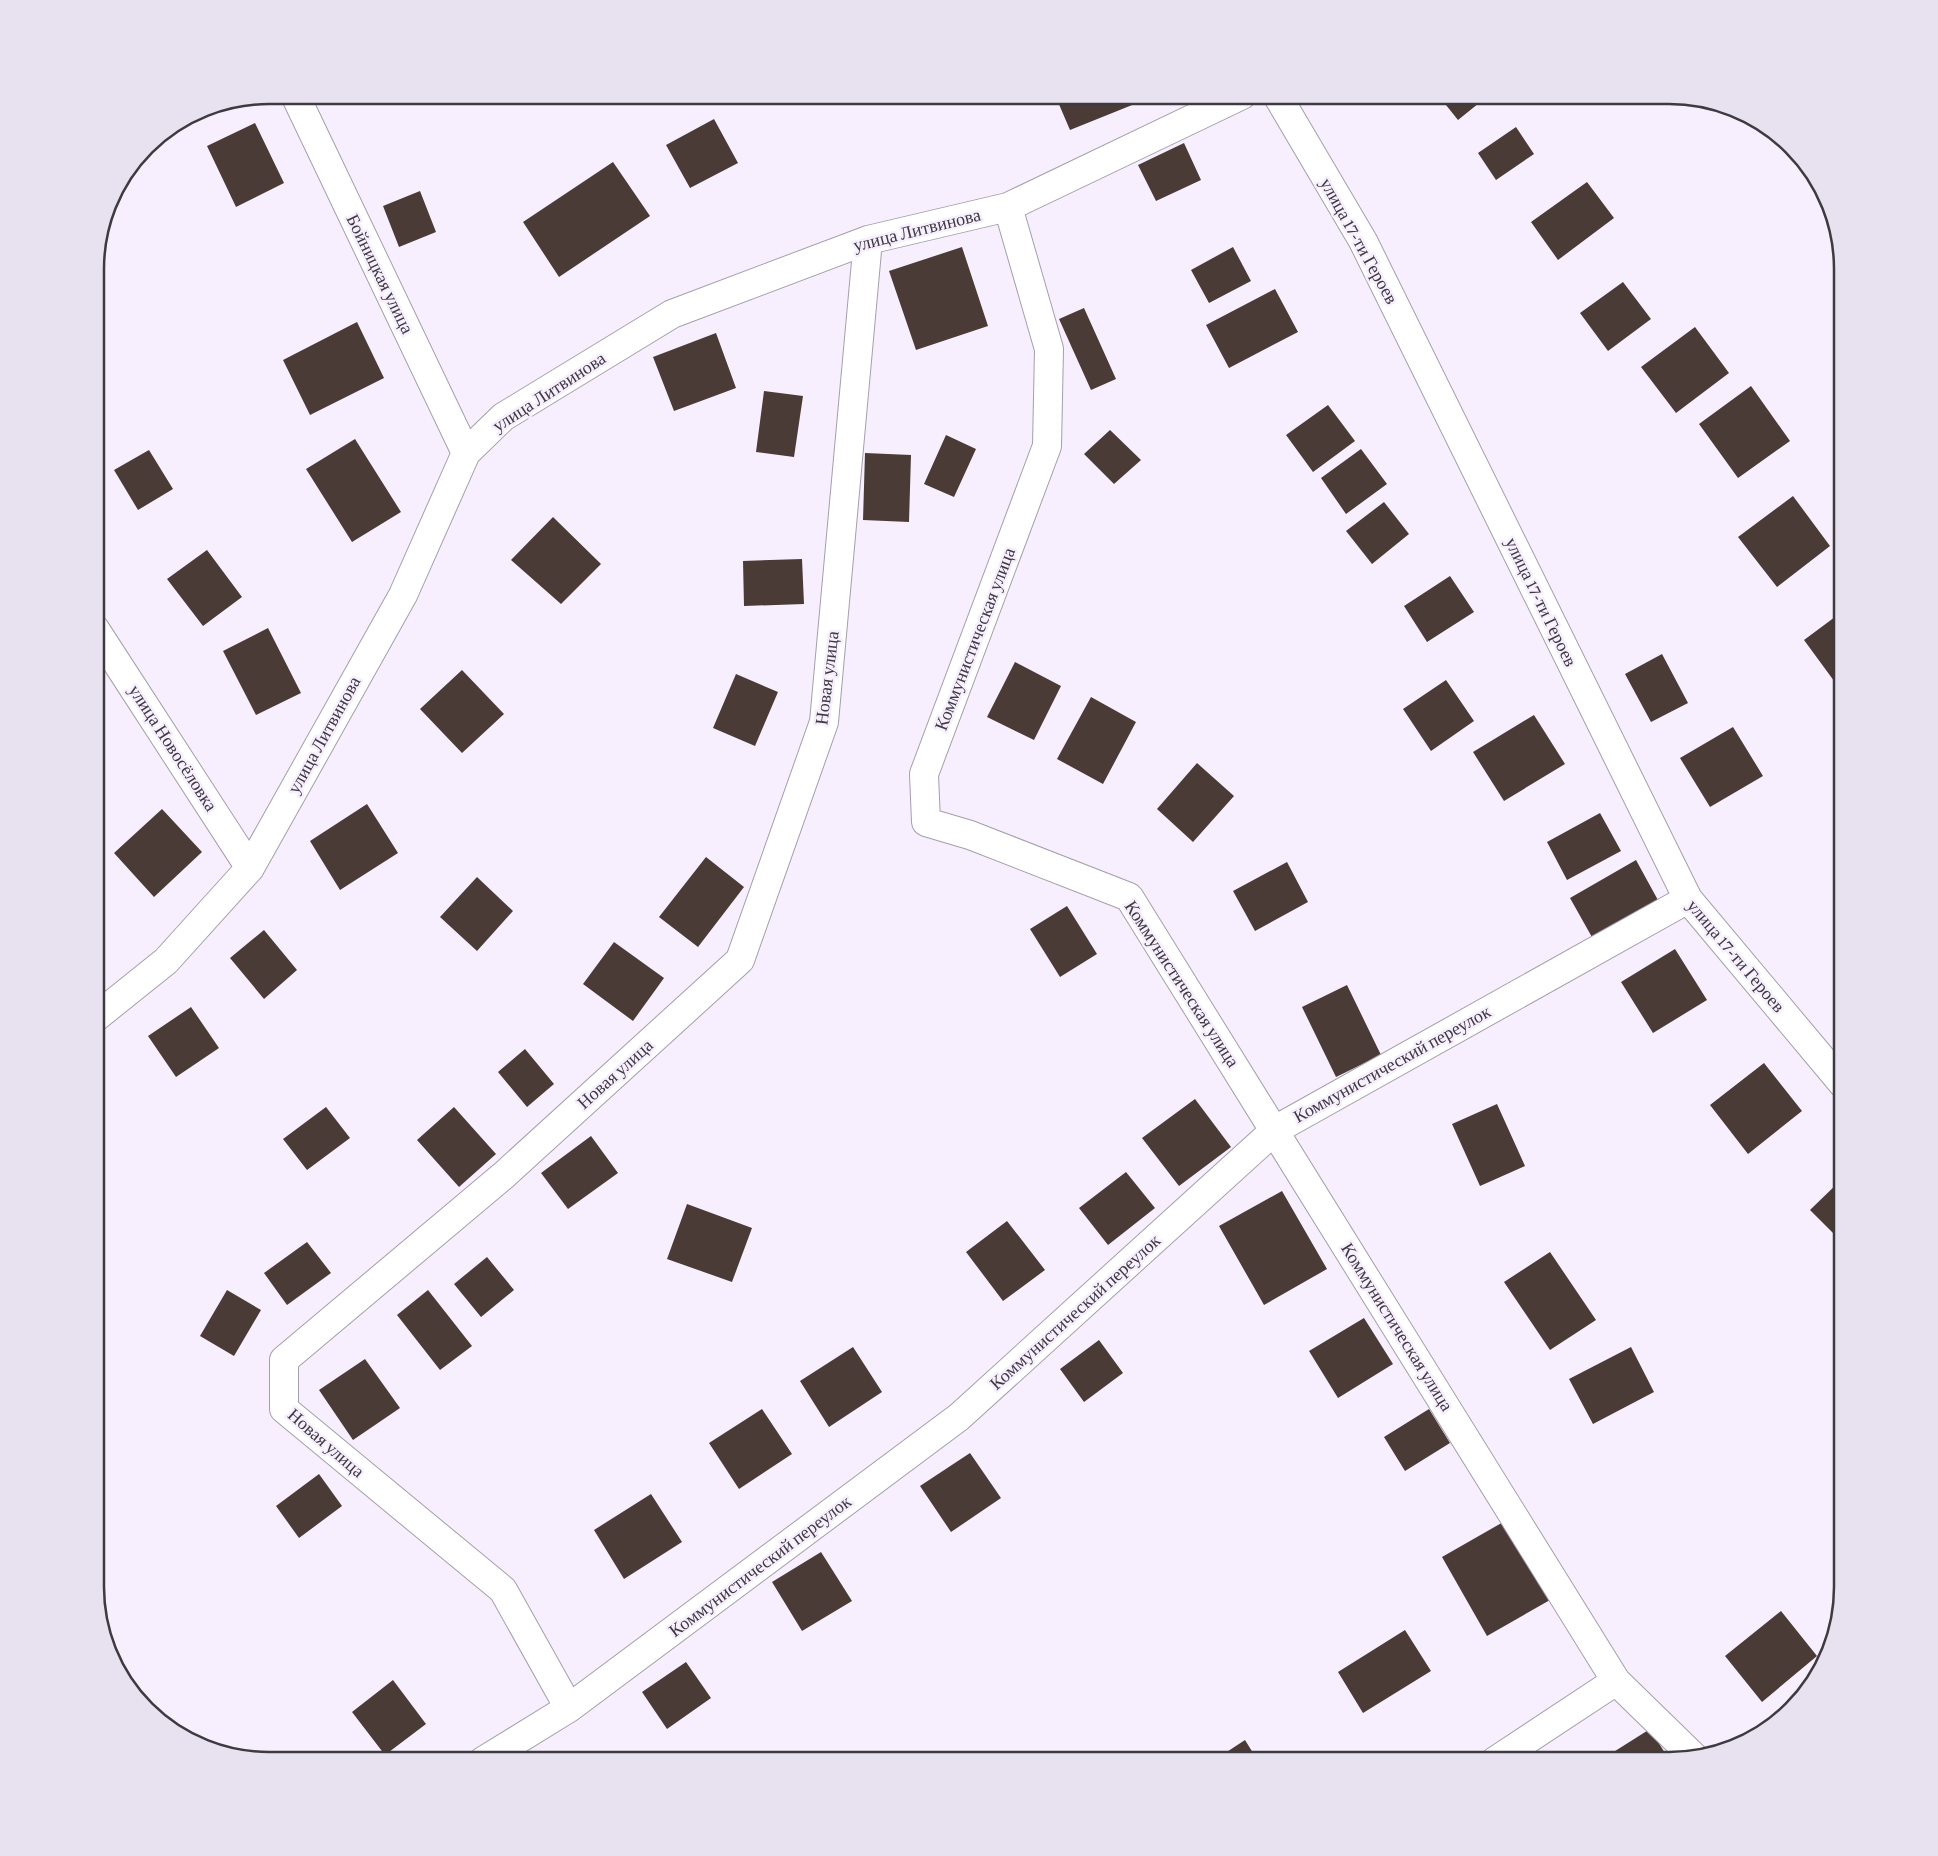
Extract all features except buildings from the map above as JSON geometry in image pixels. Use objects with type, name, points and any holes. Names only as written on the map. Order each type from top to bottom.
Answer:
[{"type":"street","name":"Бойницкая улица","points":[[299,104],[466,453]]},
{"type":"street","name":"улица Литвинова","points":[[104,1011],[166,961],[250,868],[403,595],[466,453],[503,417],[672,314],[868,240],[1008,207],[1223,104]]},
{"type":"street","name":"улица 17-ти Героев","points":[[1282,104],[1363,241],[1688,899],[1834,1073]]},
{"type":"street","name":"Коммунистическая улица","points":[[1008,207],[1049,349],[1047,446],[924,774],[926,822],[970,835],[1129,897],[1616,1681],[1687,1751]]},
{"type":"street","name":"Новая улица","points":[[568,1708],[503,1590],[284,1409],[284,1360],[504,1175],[740,960],[824,722],[868,240]]},
{"type":"street","name":"улица Новосёловка","points":[[104,643],[250,868]]},
{"type":"street","name":"Коммунистический переулок","points":[[498,1752],[568,1708],[959,1417],[1275,1130],[1688,899]]},
{"type":"street","points":[[1509,1752],[1616,1681]]}]
